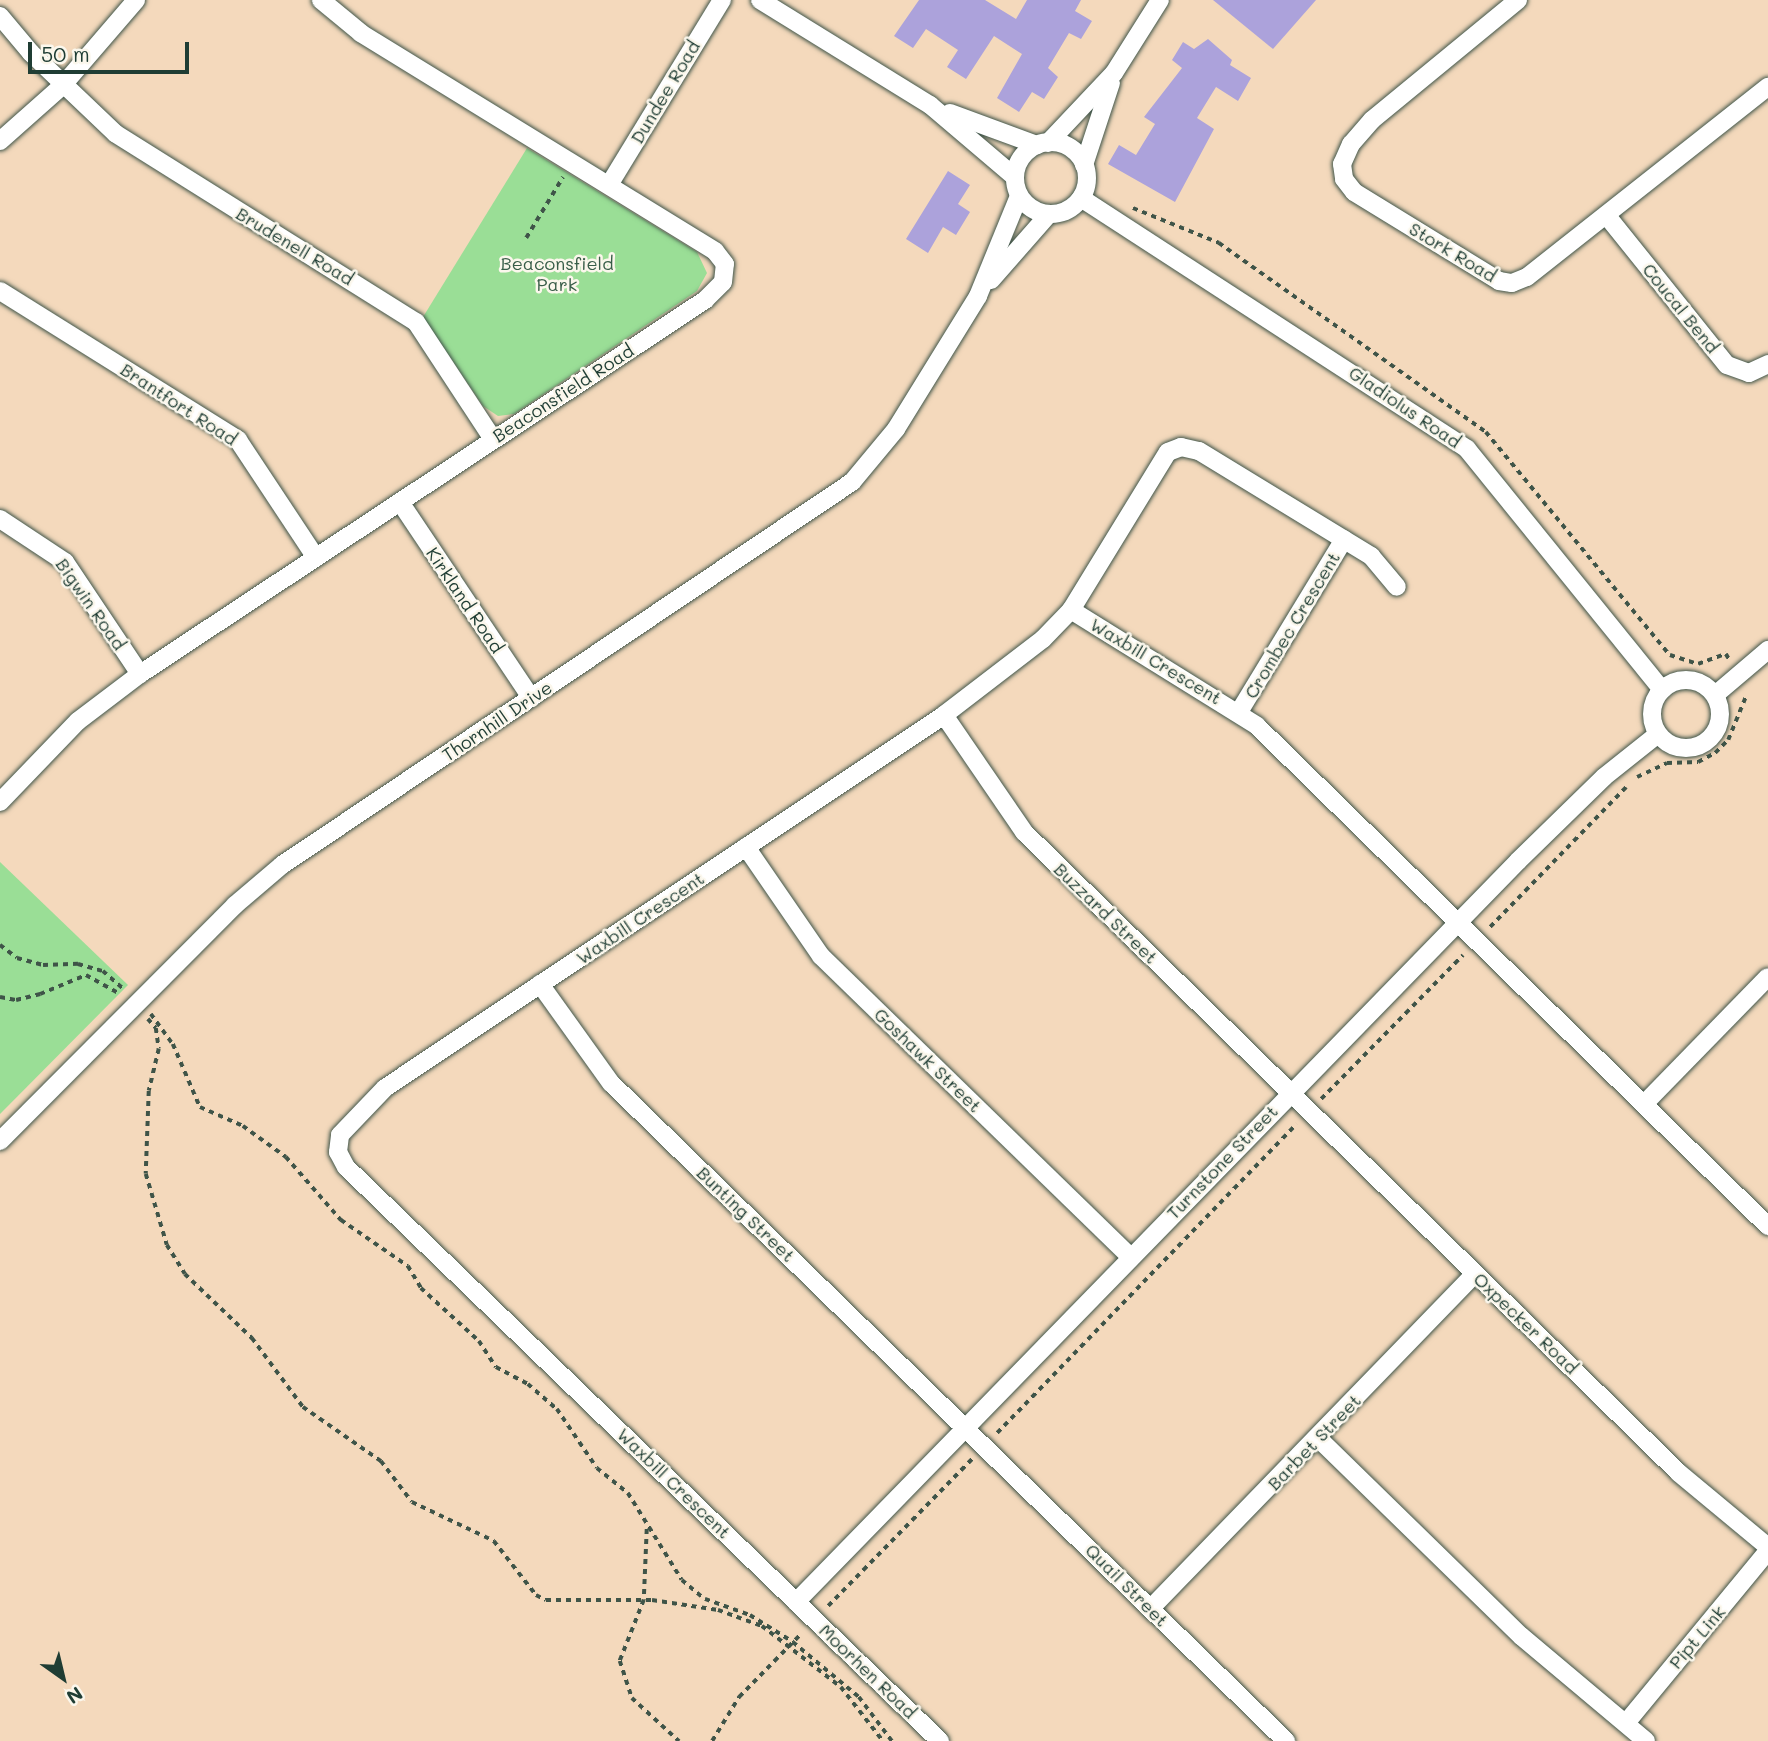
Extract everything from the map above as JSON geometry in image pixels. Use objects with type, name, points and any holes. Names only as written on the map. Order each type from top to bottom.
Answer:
[{"type":"street","points":[[0,141],[63,85],[136,0]]},
{"type":"street","name":"Beaconsfield Road","points":[[0,802],[78,721],[140,674],[705,300],[723,282],[725,264],[715,251],[361,33],[321,0]]},
{"type":"street","name":"Dundee Road","points":[[609,185],[722,0]]},
{"type":"street","points":[[760,0],[930,105],[1015,177]]},
{"type":"street","points":[[1114,73],[1084,165],[1086,188],[1081,198],[1061,213],[1037,212],[1019,196],[1015,177],[1020,160],[1042,144],[1114,73],[1160,0]]},
{"type":"street","name":"Stork Road","points":[[1518,0],[1360,131],[1343,159],[1344,179],[1361,197],[1505,282],[1527,276],[1607,216],[1768,87]]},
{"type":"street","name":"Brudenell Road","points":[[0,16],[63,85],[126,141],[416,322],[493,439]]},
{"type":"street","points":[[930,105],[1042,144],[1070,148],[1084,165]]},
{"type":"street","name":"Thornhill Drive","points":[[978,296],[1019,196]]},
{"type":"street","name":"Gladiolus Road","points":[[1081,198],[1467,449],[1662,690]]},
{"type":"street","name":"Thornhill Drive","points":[[0,1141],[235,905],[282,865],[852,482],[896,429],[978,296],[1049,214]]},
{"type":"street","name":"Coucal Bend","points":[[1607,216],[1727,365],[1749,373],[1768,364]]},
{"type":"street","name":"Brantfort Road","points":[[0,291],[238,439],[316,558]]},
{"type":"street","name":"Crombec Crescent","points":[[1072,610],[1163,456],[1175,448],[1199,451],[1344,539],[1380,564],[1397,587]]},
{"type":"street","name":"Kirkland Road","points":[[400,502],[531,698]]},
{"type":"street","name":"Bigwin Road","points":[[0,519],[65,562],[140,674]]},
{"type":"street","name":"Crombec Crescent","points":[[1239,712],[1344,539]]},
{"type":"street","name":"Waxbill Crescent","points":[[796,1602],[340,1159],[340,1135],[385,1088],[944,715],[1043,639],[1072,610],[1239,712],[1768,1226]]},
{"type":"street","points":[[1715,695],[1768,650]]},
{"type":"street","points":[[1684,680],[1696,681],[1715,695],[1720,705],[1718,729],[1701,746],[1678,748],[1658,734],[1652,711],[1662,690],[1684,680]]},
{"type":"street","name":"Buzzard Street","points":[[944,715],[1024,832],[1290,1093]]},
{"type":"street","name":"Turnstone Street","points":[[796,1602],[968,1429],[1130,1257],[1458,923],[1605,777],[1658,734]]},
{"type":"street","name":"Goshawk Street","points":[[746,847],[821,956],[1130,1257]]},
{"type":"street","points":[[1644,1104],[1768,976]]},
{"type":"street","name":"Bunting Street","points":[[540,984],[611,1083],[968,1429]]},
{"type":"street","name":"Oxpecker Road","points":[[1290,1093],[1679,1473],[1768,1549]]},
{"type":"street","name":"Barbet Street","points":[[1151,1608],[1475,1274]]},
{"type":"street","name":"Quail Street","points":[[968,1429],[1286,1741]]},
{"type":"street","points":[[1318,1438],[1521,1636],[1646,1741]]},
{"type":"street","name":"Pipt Link","points":[[1626,1723],[1768,1549]]},
{"type":"street","name":"Moorhen Road","points":[[796,1602],[940,1741]]},
{"type":"path","points":[[526,238],[572,162]]},
{"type":"path","points":[[712,1741],[739,1697],[1633,779],[1667,763],[1707,758],[1723,747],[1751,690]]},
{"type":"path","points":[[0,945],[17,958],[43,965],[78,964],[103,971],[156,1028],[159,1049],[149,1091],[146,1174],[151,1202],[167,1245],[185,1275],[252,1338],[303,1408],[381,1461],[412,1503],[494,1541],[536,1595],[546,1600],[644,1601],[719,1610],[762,1626],[841,1688],[883,1741]]},
{"type":"path","points":[[0,997],[16,1000],[40,994],[86,975],[136,1004],[163,1024],[200,1107],[243,1126],[270,1144],[341,1220],[408,1266],[421,1289],[479,1341],[496,1367],[528,1384],[557,1409],[597,1468],[628,1493],[646,1527],[682,1580],[705,1599],[750,1615],[793,1643],[859,1697],[892,1741]]},
{"type":"path","points":[[646,1527],[644,1601],[620,1661],[623,1679],[646,1713],[679,1741]]},
{"type":"green space","name":"Beaconsfield Park","points":[[527,148],[697,252],[707,273],[697,291],[514,414],[498,416],[483,406],[423,317]]},
{"type":"green space","points":[[0,862],[128,985],[0,1114]]},
{"type":"building","points":[[919,0],[985,0],[1016,19],[1027,0],[1081,0],[1075,11],[1092,21],[1081,39],[1069,33],[1048,68],[1058,77],[1044,99],[1032,92],[1019,112],[997,98],[1022,54],[994,36],[966,79],[947,67],[958,50],[926,29],[913,48],[894,36]]},
{"type":"building","points":[[1213,0],[1316,0],[1273,49]]},
{"type":"building","points":[[1208,39],[1232,60],[1230,65],[1251,78],[1238,101],[1216,87],[1197,118],[1214,129],[1175,202],[1108,164],[1119,145],[1136,155],[1155,124],[1144,117],[1182,68],[1172,60],[1183,42],[1194,49]]},
{"type":"building","points":[[948,171],[970,185],[958,204],[970,212],[956,235],[943,227],[928,253],[906,239]]}]
